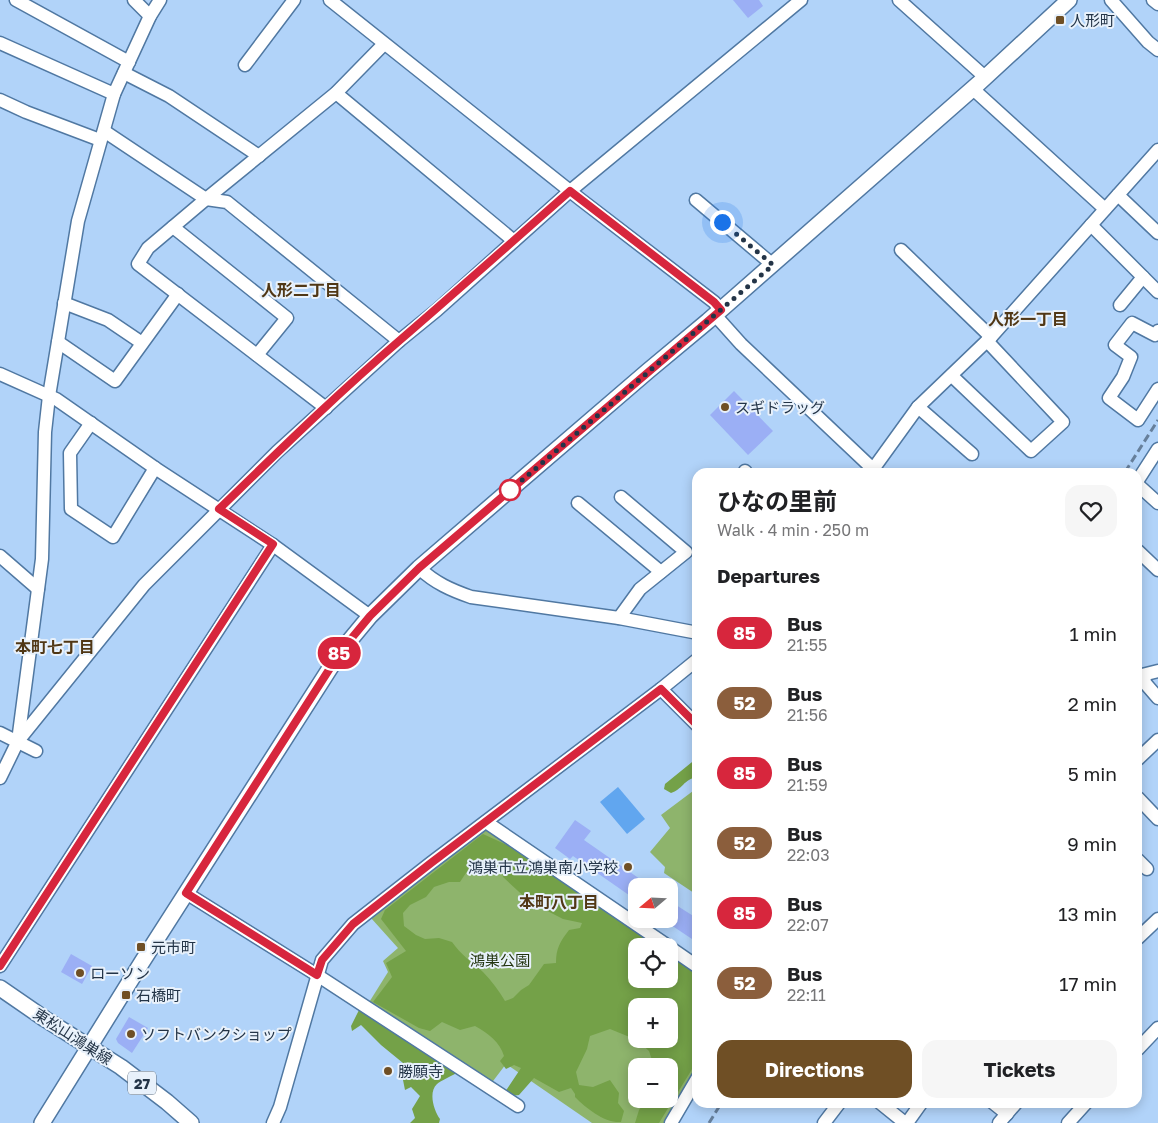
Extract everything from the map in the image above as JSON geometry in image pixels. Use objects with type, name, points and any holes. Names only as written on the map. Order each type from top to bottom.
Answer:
[{"type":"main road","points":[[42,1123],[341,651],[370,616],[419,568],[773,265],[973,89],[1069,0]]},
{"type":"main road","name":"東松山鴻巣線","points":[[0,988],[121,1067],[191,1123]]},
{"type":"street","points":[[16,0],[127,67],[259,156]]},
{"type":"street","points":[[134,0],[150,16]]},
{"type":"street","points":[[18,741],[42,559],[45,432],[49,396],[78,221],[114,94],[150,16],[160,0]]},
{"type":"street","points":[[245,65],[294,0]]},
{"type":"street","points":[[330,0],[346,5],[384,44],[714,302],[718,313],[742,344],[869,468]]},
{"type":"street","points":[[0,778],[18,741],[144,585],[219,509],[399,341],[570,191],[801,0]]},
{"type":"street","points":[[899,0],[986,77]]},
{"type":"street","points":[[1111,0],[1148,42],[1158,50]]},
{"type":"street","points":[[1153,0],[1158,4]]},
{"type":"street","points":[[0,43],[114,94]]},
{"type":"street","points":[[326,408],[138,264],[148,248],[206,198],[336,93],[384,44]]},
{"type":"street","points":[[973,89],[1105,210]]},
{"type":"street","points":[[336,93],[514,241]]},
{"type":"street","points":[[0,100],[26,112],[102,135],[206,198],[227,202],[399,341]]},
{"type":"street","points":[[874,468],[918,407],[989,339],[1158,150]]},
{"type":"street","points":[[1118,194],[1158,233]]},
{"type":"street","points":[[696,200],[773,265]]},
{"type":"street","points":[[1091,225],[1158,292]]},
{"type":"street","points":[[173,227],[286,318],[257,355]]},
{"type":"street","points":[[901,250],[989,339],[1063,422],[1031,451],[952,376]]},
{"type":"street","points":[[1120,305],[1143,277]]},
{"type":"street","points":[[58,342],[115,381],[178,294]]},
{"type":"street","points":[[64,302],[108,320],[142,344]]},
{"type":"street","points":[[1158,331],[1156,335],[1132,323],[1115,346],[1131,357],[1123,377],[1109,398],[1138,420],[1158,389]]},
{"type":"street","points":[[0,374],[56,398],[156,468],[273,544],[370,616]]},
{"type":"street","points":[[918,407],[972,454]]},
{"type":"street","points":[[91,423],[70,453],[71,508],[113,537],[156,468]]},
{"type":"street","points":[[1142,474],[1158,448]]},
{"type":"street","points":[[1142,489],[1158,503]]},
{"type":"street","points":[[619,618],[640,589],[686,552],[621,497]]},
{"type":"street","points":[[578,503],[661,572]]},
{"type":"street","points":[[0,966],[273,544]]},
{"type":"street","points":[[0,556],[38,589]]},
{"type":"street","points":[[1142,557],[1158,570]]},
{"type":"street","points":[[419,568],[433,580],[448,589],[471,597],[619,618],[692,632]]},
{"type":"street","points":[[273,1123],[280,1107],[322,960],[353,924],[692,664]]},
{"type":"street","points":[[1142,675],[1158,671]]},
{"type":"street","points":[[1142,679],[1158,698]]},
{"type":"street","points":[[661,689],[692,720]]},
{"type":"street","points":[[0,733],[36,751]]},
{"type":"street","points":[[1142,755],[1158,740]]},
{"type":"street","points":[[486,822],[656,938]]},
{"type":"street","points":[[186,893],[317,975],[518,1106]]},
{"type":"street","points":[[1142,934],[1158,918]]},
{"type":"street","points":[[678,953],[692,962]]},
{"type":"street","points":[[1142,1045],[1158,1028]]},
{"type":"street","points":[[672,1123],[692,1087]]},
{"type":"street","points":[[824,1123],[835,1108]]},
{"type":"street","points":[[887,1108],[906,1123],[917,1108]]},
{"type":"street","points":[[1003,1118],[1012,1108]]},
{"type":"street","points":[[1068,1123],[1082,1108]]},
{"type":"green space","points":[[692,762],[692,778],[678,790],[671,793],[664,789],[665,784]]},
{"type":"green space","points":[[692,792],[692,892],[678,882],[678,878],[672,878],[664,873],[665,867],[650,852],[670,828],[661,815]]},
{"type":"green space","name":"鴻巣公園","points":[[483,829],[497,834],[628,922],[628,928],[636,928],[651,938],[628,938],[628,988],[678,988],[678,976],[692,971],[692,1083],[671,1123],[592,1123],[506,1064],[490,1085],[368,1004],[388,972],[383,961],[398,948],[371,918]]},
{"type":"green space","points":[[483,834],[507,845],[628,925],[628,928],[632,928],[647,938],[628,938],[628,988],[678,988],[678,959],[692,969],[692,1069],[678,1092],[678,1058],[651,1058],[646,1048],[678,1048],[678,998],[628,998],[628,1036],[610,1029],[590,1036],[587,1049],[576,1072],[579,1085],[593,1087],[610,1080],[619,1093],[618,1103],[624,1111],[621,1122],[608,1120],[590,1110],[575,1097],[571,1088],[559,1092],[534,1078],[519,1095],[511,1096],[505,1092],[521,1068],[514,1065],[506,1069],[500,1061],[504,1056],[500,1046],[489,1035],[475,1026],[460,1030],[442,1022],[430,1031],[419,1028],[373,1002],[392,977],[386,963],[406,951],[381,919],[385,910]],"holes":[[[500,861],[503,877],[530,902],[563,919],[582,923],[580,928],[569,930],[563,938],[559,945],[556,963],[544,964],[529,985],[513,998],[505,1001],[486,975],[463,955],[452,942],[439,938],[425,939],[404,926],[403,913],[410,905],[426,897],[434,887],[449,882],[460,882],[469,870],[486,868]]]},
{"type":"green space","points":[[360,1008],[458,1072],[434,1087],[432,1096],[440,1119],[439,1123],[410,1123],[415,1118],[412,1109],[420,1096],[411,1087],[405,1090],[403,1063],[361,1025],[352,1031],[351,1026]]},
{"type":"green space","points":[[640,1108],[668,1108],[659,1123],[635,1123]]},
{"type":"water","points":[[618,787],[645,819],[627,834],[600,802]]},
{"type":"building","points":[[733,0],[759,0],[763,6],[748,18]]},
{"type":"building","points":[[734,391],[773,431],[748,455],[710,415]]},
{"type":"building","points":[[575,820],[591,831],[584,840],[639,878],[628,878],[628,894],[573,856],[570,859],[555,848]]},
{"type":"building","points":[[678,906],[692,915],[692,939],[676,928],[678,928]]},
{"type":"building","points":[[71,954],[92,966],[82,984],[61,972]]},
{"type":"building","points":[[129,1017],[148,1028],[132,1053],[118,1043],[116,1039]]},
{"type":"railway","points":[[1128,468],[1158,420]]},
{"type":"railway","points":[[709,1123],[718,1108]]},
{"type":"bus line","name":"85","points":[[0,966],[273,544],[219,509],[277,452],[399,341],[570,191],[714,302],[721,310],[419,568],[370,616],[341,651],[186,893],[317,975],[322,960],[353,924],[661,689],[692,720]]},
{"type":"place","name":"人形町","points":[[1060,20]]},
{"type":"place","name":"スギドラッグ","points":[[725,407]]},
{"type":"place","name":"鴻巣市立鴻巣南小学校","points":[[628,867]]},
{"type":"place","name":"元市町","points":[[141,947]]},
{"type":"place","name":"ローソン","points":[[80,973]]},
{"type":"place","name":"石橋町","points":[[126,995]]},
{"type":"place","name":"ソフトバンクショップ","points":[[131,1034]]},
{"type":"place","name":"勝願寺","points":[[388,1071]]},
{"type":"district","name":"人形二丁目","points":[[301,290]]},
{"type":"district","name":"人形一丁目","points":[[1028,319]]},
{"type":"district","name":"本町七丁目","points":[[55,647]]},
{"type":"district","name":"本町八丁目","points":[[559,902]]},
{"type":"route","points":[[510,490],[506,494],[773,265],[722,222]]}]
